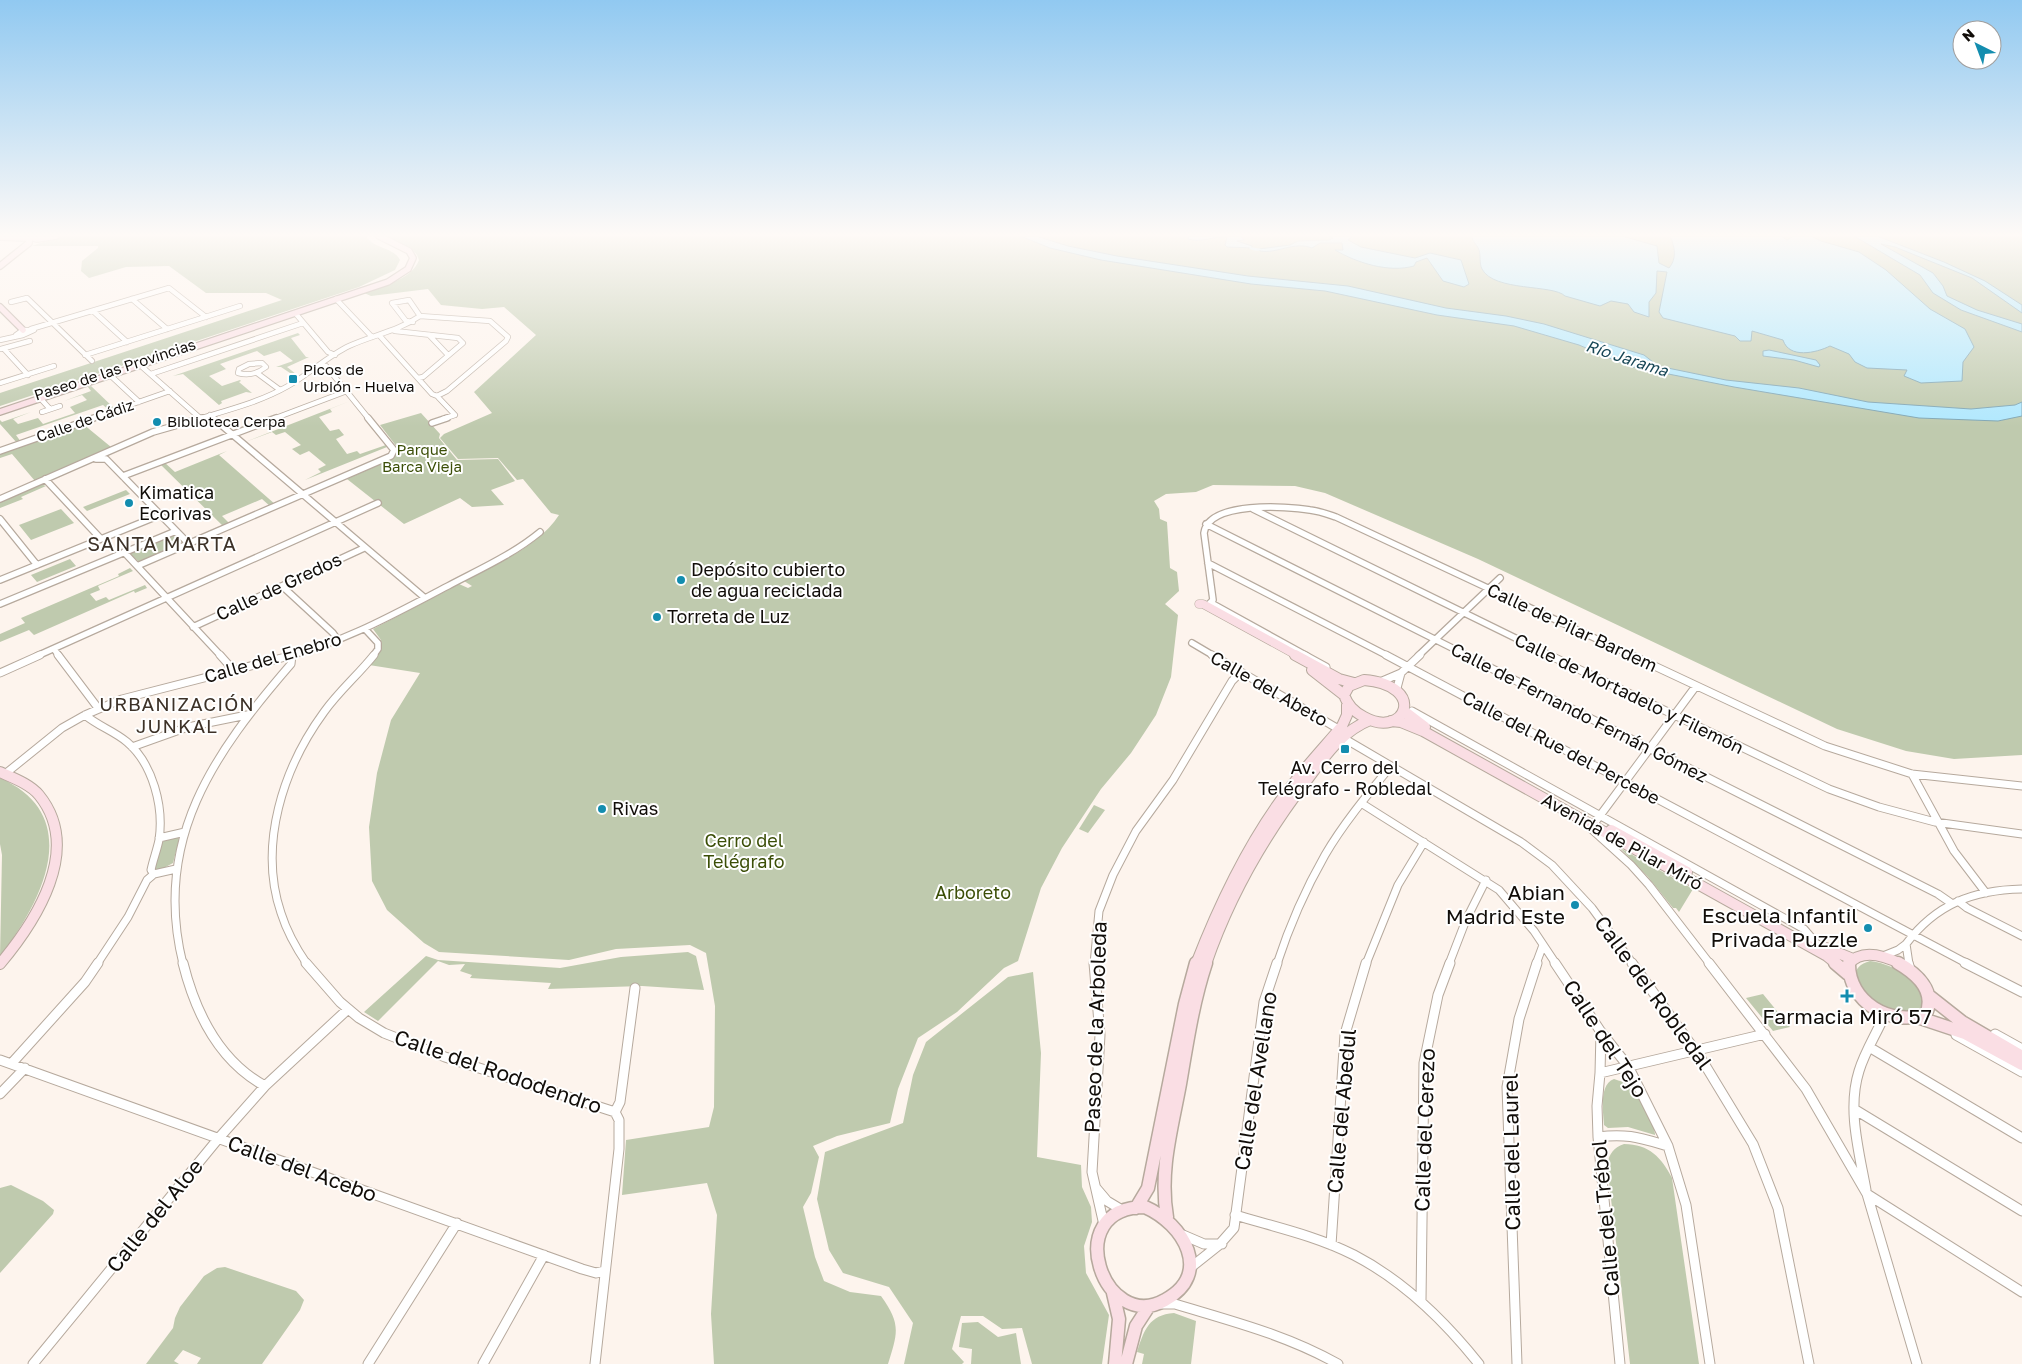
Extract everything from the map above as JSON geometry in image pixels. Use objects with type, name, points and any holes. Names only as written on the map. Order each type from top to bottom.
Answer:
[{"type":"street","points":[[11,302],[20,300]]},
{"type":"street","points":[[29,300],[92,361]]},
{"type":"street","points":[[0,340],[16,335],[23,330],[32,330],[54,324],[133,300],[167,329]]},
{"type":"street","points":[[184,300],[206,317]]},
{"type":"street","name":"Paseo de las Provincias","points":[[0,410],[110,375],[331,300]]},
{"type":"street","name":"Paseo de las Provincias","points":[[0,410],[336,300]]},
{"type":"street","points":[[336,300],[372,337]]},
{"type":"street","points":[[413,322],[406,321],[392,306],[392,303],[409,300],[420,316]]},
{"type":"street","points":[[85,355],[240,306]]},
{"type":"street","points":[[0,307],[23,330]]},
{"type":"street","points":[[94,312],[127,342]]},
{"type":"street","points":[[294,313],[328,352],[335,355]]},
{"type":"street","points":[[0,499],[153,432],[245,404],[280,390],[354,344],[413,322],[420,316],[490,321],[508,337],[506,341],[447,391],[437,396]]},
{"type":"street","points":[[151,374],[303,323]]},
{"type":"street","points":[[16,335],[23,336],[32,330]]},
{"type":"street","points":[[394,330],[461,339],[463,343],[423,377],[418,378]]},
{"type":"street","points":[[379,335],[432,394],[437,396],[455,415],[432,423]]},
{"type":"street","points":[[430,335],[448,356]]},
{"type":"street","points":[[28,375],[2,349],[30,341]]},
{"type":"street","points":[[257,373],[266,367],[265,364],[249,364],[241,367],[238,371],[244,375],[257,373],[280,390]]},
{"type":"street","points":[[140,365],[200,418]]},
{"type":"street","points":[[137,566],[387,459],[394,453],[394,450],[326,366],[320,365]]},
{"type":"street","points":[[0,383],[54,366]]},
{"type":"street","points":[[110,375],[139,402]]},
{"type":"street","name":"Calle de Cádiz","points":[[0,451],[170,391]]},
{"type":"street","points":[[123,476],[347,391]]},
{"type":"street","name":"Paseo de las Provincias","points":[[40,398],[50,409]]},
{"type":"street","name":"Paseo de las Provincias","points":[[42,412],[60,406]]},
{"type":"street","points":[[210,415],[231,435],[425,598]]},
{"type":"street","points":[[107,452],[104,456],[106,459],[188,544]]},
{"type":"street","points":[[91,459],[106,459]]},
{"type":"street","points":[[45,479],[101,539]]},
{"type":"street","points":[[0,673],[378,503]]},
{"type":"street","name":"Calle de Pilar Bardem","points":[[1206,524],[1214,517],[1226,511],[1295,507],[1326,513],[1825,746],[1912,774],[2022,786]]},
{"type":"street","name":"Calle de Mortadelo y Filemón","points":[[1253,509],[1263,516],[1674,716],[1829,789],[1879,807],[1935,822],[2022,834]]},
{"type":"street","points":[[0,580],[160,514]]},
{"type":"street","points":[[0,519],[37,565]]},
{"type":"street","points":[[1206,524],[1208,563],[1213,596],[1209,604]]},
{"type":"street","name":"Calle de Fernando Fernán Gómez","points":[[1206,524],[2022,936]]},
{"type":"street","points":[[0,604],[176,530]]},
{"type":"street","name":"Calle del Enebro","points":[[2,773],[62,728],[98,708],[122,699],[292,655],[338,640],[365,629],[509,554],[540,532]]},
{"type":"street","name":"Calle de Gredos","points":[[193,627],[364,548]]},
{"type":"street","points":[[124,552],[228,664],[230,671]]},
{"type":"street","name":"Calle del Rue del Percebe","points":[[1208,563],[1625,781],[2022,992]]},
{"type":"street","points":[[1338,1364],[1320,1352],[1293,1340],[1176,1304],[1136,1305],[1124,1301],[1113,1292],[1102,1277],[1096,1259],[1097,1241],[1104,1225],[1115,1214],[1129,1209],[1148,1188],[1193,971],[1219,908],[1260,832],[1292,785],[1341,733],[1370,720],[1391,720],[1399,717],[1404,708],[1397,688],[1401,674],[1500,578]]},
{"type":"street","points":[[282,586],[333,633],[338,640]]},
{"type":"street","points":[[1354,683],[1333,676],[1209,604],[1198,605],[1311,669],[1346,700],[1358,715],[1370,720]]},
{"type":"street","name":"Calle del Rododendro","points":[[365,629],[378,642],[378,649],[344,686],[325,712],[294,762],[278,810],[272,872],[278,909],[291,940],[314,976],[347,1010],[380,1031],[443,1056],[615,1112]]},
{"type":"street","name":"Calle del Abeto","points":[[1192,643],[1341,733]]},
{"type":"street","points":[[54,649],[98,708]]},
{"type":"street","points":[[265,1086],[250,1077],[230,1060],[192,999],[174,928],[176,869],[184,832],[211,768],[247,715],[291,664],[292,655]]},
{"type":"street","name":"Paseo de la Arboleda","points":[[1104,1225],[1093,1182],[1093,1139],[1100,1035],[1094,962],[1099,911],[1113,875],[1136,831],[1173,780],[1232,681],[1241,672]]},
{"type":"street","points":[[1380,682],[1401,674]]},
{"type":"street","points":[[1168,1218],[1163,1193],[1163,1180],[1194,1006],[1213,946],[1228,911],[1268,836],[1300,788],[1341,733],[1345,722],[1347,688],[1354,683],[1364,680],[1380,682],[1399,693]]},
{"type":"street","points":[[1598,819],[1696,686]]},
{"type":"street","name":"Avenida de Pilar Miró","points":[[1404,708],[1417,722],[1598,819],[1817,944],[1832,952],[1853,959]]},
{"type":"street","points":[[84,715],[132,747],[145,766],[153,785],[158,805],[158,838],[151,870],[154,874]]},
{"type":"street","points":[[132,747],[150,739],[247,715]]},
{"type":"street","name":"Avenida de Pilar Miró","points":[[1391,720],[1401,722],[1423,732],[1827,956],[1848,974]]},
{"type":"street","name":"Calle del Robledal","points":[[1341,733],[1391,766],[1521,842],[1552,865],[1592,908],[1695,1050],[1754,1144],[1778,1208],[1809,1364]]},
{"type":"street","name":"Calle del Avellano","points":[[1188,1270],[1198,1259],[1222,1244],[1234,1228],[1264,1002],[1287,934],[1325,855],[1361,803],[1391,766]]},
{"type":"street","points":[[0,964],[21,938],[42,904],[56,864],[57,846],[53,818],[41,797],[19,780],[2,773]]},
{"type":"street","points":[[1912,774],[1935,822],[1976,883],[1986,893]]},
{"type":"street","name":"Calle del Tejo","points":[[1361,803],[1486,880],[1515,907],[1543,945],[1601,1032],[1628,1066],[1668,1146],[1686,1205],[1710,1364]]},
{"type":"street","points":[[1576,817],[1631,865],[1643,878],[1765,1034],[1806,1089],[1867,1194],[2022,1292]]},
{"type":"street","points":[[158,838],[184,832]]},
{"type":"street","name":"Calle del Abedul","points":[[1331,1245],[1345,1034],[1361,977],[1385,914],[1398,884],[1424,842]]},
{"type":"street","points":[[12,1064],[85,982],[128,917],[147,880],[154,874],[176,869]]},
{"type":"street","name":"Calle del Cerezo","points":[[1420,1301],[1424,1063],[1438,995],[1466,920],[1486,880]]},
{"type":"street","points":[[1912,972],[1906,954],[1906,944],[1912,934],[1935,911],[1955,902],[2002,889],[2022,890]]},
{"type":"street","points":[[1883,956],[1906,944]]},
{"type":"street","name":"Calle del Laurel","points":[[1517,1364],[1507,1087],[1519,1019],[1543,945]]},
{"type":"street","points":[[2022,1057],[1967,1026],[1940,1006],[1912,972],[1899,964],[1883,956],[1860,955],[1850,963],[1849,980],[1860,996],[1886,1014],[1907,1019],[1920,1018],[1934,1021],[1965,1033],[2022,1064]]},
{"type":"street","points":[[595,1364],[619,1149],[619,1120],[615,1112],[620,1102],[635,988]]},
{"type":"street","points":[[1920,1018],[1929,1010],[1930,996]]},
{"type":"street","points":[[1940,1006],[2022,1049]]},
{"type":"street","name":"Calle del Aloe","points":[[33,1364],[218,1139],[265,1086],[347,1010]]},
{"type":"street","points":[[1886,1014],[1863,1058],[1856,1082],[1854,1109],[1867,1194],[1876,1219],[1916,1364]]},
{"type":"street","points":[[1934,1021],[2022,1072]]},
{"type":"street","name":"Calle del Trébol","points":[[1601,1032],[1597,1106],[1598,1137],[1620,1364]]},
{"type":"street","points":[[1600,1072],[1765,1034]]},
{"type":"street","points":[[1869,1047],[2022,1138]]},
{"type":"street","name":"Calle del Acebo","points":[[0,1060],[544,1255],[596,1273],[605,1271]]},
{"type":"street","points":[[0,1094],[25,1068]]},
{"type":"street","points":[[1854,1109],[2022,1210]]},
{"type":"street","points":[[1598,1137],[1619,1134],[1630,1135],[1668,1146]]},
{"type":"street","points":[[1842,1152],[1860,1157]]},
{"type":"street","points":[[1093,1182],[1107,1202],[1129,1209],[1153,1210],[1168,1218],[1182,1235],[1189,1259],[1184,1283],[1174,1296],[1154,1305],[1140,1317],[1133,1334],[1126,1364]]},
{"type":"street","points":[[1236,1215],[1331,1245],[1378,1269],[1420,1301],[1446,1325],[1479,1364]]},
{"type":"street","points":[[368,1364],[457,1223]]},
{"type":"street","points":[[1182,1235],[1204,1244],[1222,1244]]},
{"type":"street","points":[[483,1364],[544,1255]]},
{"type":"street","points":[[1113,1292],[1118,1307],[1120,1328],[1115,1364]]},
{"type":"green space","points":[[282,300],[321,300],[0,406],[0,393]]},
{"type":"green space","points":[[437,300],[2022,300],[2022,755],[1954,759],[1906,751],[1837,729],[1478,559],[1325,493],[1295,486],[1213,485],[1196,492],[1166,494],[1154,501],[1159,509],[1160,519],[1167,522],[1170,568],[1177,572],[1179,591],[1165,604],[1178,615],[1171,677],[1156,715],[1131,753],[1101,789],[1062,848],[1041,888],[1018,961],[1004,968],[957,1012],[918,1038],[898,1089],[890,1123],[837,1136],[813,1146],[819,1157],[811,1193],[803,1207],[815,1257],[824,1281],[850,1292],[881,1296],[892,1314],[896,1329],[888,1364],[714,1364],[711,1314],[717,1215],[707,1183],[622,1195],[626,1140],[709,1127],[714,1107],[715,1006],[706,953],[690,945],[616,949],[569,960],[439,952],[424,943],[387,910],[372,881],[369,827],[377,773],[391,720],[420,673],[369,665],[382,649],[381,640],[373,629],[459,584],[468,588],[472,586],[464,581],[516,554],[540,536],[559,515],[551,513],[523,479],[517,480],[498,458],[458,459],[440,438],[444,434],[492,413],[474,392],[536,335],[504,307],[482,309],[441,305]]},
{"type":"green space","points":[[298,333],[300,335],[291,338],[306,357],[309,357],[287,367],[296,374],[293,375],[281,367],[276,367],[293,361],[280,351],[264,356],[257,351],[220,364],[226,369],[209,376],[222,386],[240,380],[239,382],[252,393],[246,392],[221,401],[222,403],[219,405],[183,374],[173,376]]},
{"type":"green space","points":[[91,386],[115,409],[110,411],[103,405],[16,435],[21,442],[17,443],[0,424],[0,420],[2,422],[31,412],[13,419],[18,424],[38,418],[43,424],[75,413],[70,407],[87,400],[82,395],[64,401],[91,391],[88,387]]},
{"type":"green space","points":[[350,401],[330,409],[332,412],[319,417],[330,431],[339,429],[344,435],[336,439],[347,454],[357,451],[360,454],[386,445],[387,447],[305,480],[321,472],[318,469],[326,465],[309,451],[300,455],[292,449],[301,445],[285,432],[276,435],[272,432],[245,442]]},
{"type":"green space","name":"Parque Barca Vieja","points":[[421,413],[440,434],[439,438],[457,460],[498,459],[515,481],[491,490],[504,505],[472,507],[460,498],[404,524],[347,479],[387,461],[396,452],[397,447],[380,425]]},
{"type":"green space","points":[[83,424],[111,447],[35,481],[12,454],[0,458],[0,453]]},
{"type":"green space","points":[[227,451],[219,455],[276,505],[271,507],[262,499],[222,516],[230,524],[224,527],[160,464],[164,462],[175,472]]},
{"type":"green space","points":[[40,484],[46,486],[21,497],[23,499],[0,508],[0,502],[3,500]]},
{"type":"green space","points":[[126,490],[130,494],[87,511],[83,507]]},
{"type":"green space","points":[[61,509],[74,523],[31,540],[19,525]]},
{"type":"green space","points":[[173,535],[182,544],[139,562],[130,554],[131,552]]},
{"type":"green space","points":[[70,559],[76,566],[37,582],[31,575]]},
{"type":"green space","points":[[130,568],[133,571],[98,586],[100,590],[90,594],[96,601],[106,597],[109,600],[145,585],[147,588],[135,593],[134,591],[34,635],[29,630],[0,642],[0,634],[25,623],[21,618],[119,576],[118,574]]},
{"type":"green space","points":[[0,778],[26,794],[42,814],[49,837],[48,861],[41,886],[30,911],[0,956],[2,855],[0,844]]},
{"type":"green space","points":[[1094,805],[1105,810],[1088,833],[1079,829]]},
{"type":"green space","points":[[178,837],[179,840],[173,863],[162,869],[155,869],[161,842]]},
{"type":"green space","points":[[1620,848],[1693,889],[1679,912],[1676,908],[1673,908],[1648,877]]},
{"type":"green space","points":[[688,952],[696,956],[704,990],[642,986],[548,989],[551,983],[470,978],[472,975],[460,971],[465,964],[449,965],[438,961],[378,1021],[364,1012],[426,956],[438,960],[560,968],[621,957]]},
{"type":"green space","points":[[1870,961],[1899,971],[1916,984],[1921,992],[1923,1001],[1919,1010],[1906,1014],[1895,1012],[1873,1000],[1864,992],[1858,983],[1856,974],[1859,966]]},
{"type":"green space","points":[[1033,972],[1041,1053],[1037,1157],[1081,1165],[1082,1187],[1091,1207],[1092,1222],[1084,1246],[1086,1273],[1109,1315],[1102,1364],[1032,1364],[1022,1328],[1002,1329],[983,1316],[961,1316],[952,1349],[964,1362],[962,1364],[904,1364],[913,1323],[889,1287],[843,1273],[829,1250],[817,1199],[825,1152],[903,1123],[913,1075],[926,1042],[1008,977]]},
{"type":"green space","points":[[1763,994],[1790,1027],[1773,1031],[1746,998]]},
{"type":"green space","points":[[1614,1079],[1627,1085],[1637,1095],[1649,1117],[1655,1135],[1628,1127],[1608,1128],[1604,1125],[1604,1092],[1609,1082]]},
{"type":"green space","points":[[1624,1144],[1641,1146],[1648,1149],[1664,1164],[1672,1178],[1699,1364],[1630,1364],[1607,1164],[1613,1151]]},
{"type":"green space","points":[[11,1185],[43,1201],[54,1210],[53,1214],[0,1273],[0,1188]]},
{"type":"green space","points":[[225,1267],[296,1291],[304,1300],[300,1310],[262,1364],[197,1364],[201,1358],[183,1350],[174,1361],[179,1364],[146,1364],[173,1328],[180,1307],[204,1276],[217,1268]]},
{"type":"green space","points":[[1174,1313],[1196,1321],[1191,1364],[1142,1364],[1144,1354],[1137,1352],[1145,1331],[1153,1320],[1166,1314]]},
{"type":"green space","points":[[978,1322],[998,1337],[1016,1333],[1021,1364],[971,1364],[972,1349],[959,1347],[962,1323]]},
{"type":"water","name":"Río Jarama","points":[[1365,300],[1409,300],[1446,308],[1506,316],[1544,324],[1644,355],[1658,366],[1726,380],[1799,388],[1868,402],[1971,409],[2015,405],[2022,402],[2022,416],[1998,421],[1919,418],[1734,387],[1628,366],[1579,345],[1514,326],[1437,315]]},
{"type":"water","points":[[1578,300],[1651,300],[1649,302],[1649,317],[1634,312],[1628,304],[1611,301],[1600,306]]},
{"type":"water","points":[[1661,300],[1919,300],[1930,309],[1965,329],[1974,347],[1963,362],[1962,381],[1921,383],[1904,376],[1907,370],[1867,368],[1855,362],[1849,354],[1830,346],[1818,351],[1797,352],[1786,346],[1783,340],[1752,331],[1751,341],[1740,341],[1735,336],[1663,318],[1659,312]]},
{"type":"water","points":[[1944,300],[1955,300],[1977,310],[2022,324],[2022,332],[1961,310]]},
{"type":"water","points":[[2003,300],[2014,300],[2022,305],[2022,313]]},
{"type":"water","points":[[1769,350],[1816,360],[1820,365],[1819,367],[1794,360],[1763,356],[1763,351]]},
{"type":"place","name":"Picos de Urbión - Huelva","points":[[293,379]]},
{"type":"place","name":"Biblioteca Cerpa","points":[[157,422]]},
{"type":"place","name":"Kimatica Ecorivas","points":[[129,503]]},
{"type":"place","name":"Depósito cubierto de agua reciclada","points":[[681,580]]},
{"type":"place","name":"Torreta de Luz","points":[[657,617]]},
{"type":"place","name":"Av. Cerro del Telégrafo - Robledal","points":[[1345,749]]},
{"type":"place","name":"Rivas","points":[[602,809]]},
{"type":"place","name":"Abian Madrid Este","points":[[1575,905]]},
{"type":"place","name":"Escuela Infantil Privada Puzzle","points":[[1868,928]]},
{"type":"place","name":"Farmacia Miró 57","points":[[1847,996]]},
{"type":"district","name":"SANTA MARTA","points":[[162,544]]},
{"type":"district","name":"URBANIZACIÓN JUNKAL","points":[[177,715]]},
{"type":"park label","name":"Cerro del Telégrafo","points":[[744,851]]},
{"type":"park label","name":"Arboreto","points":[[973,893]]}]
